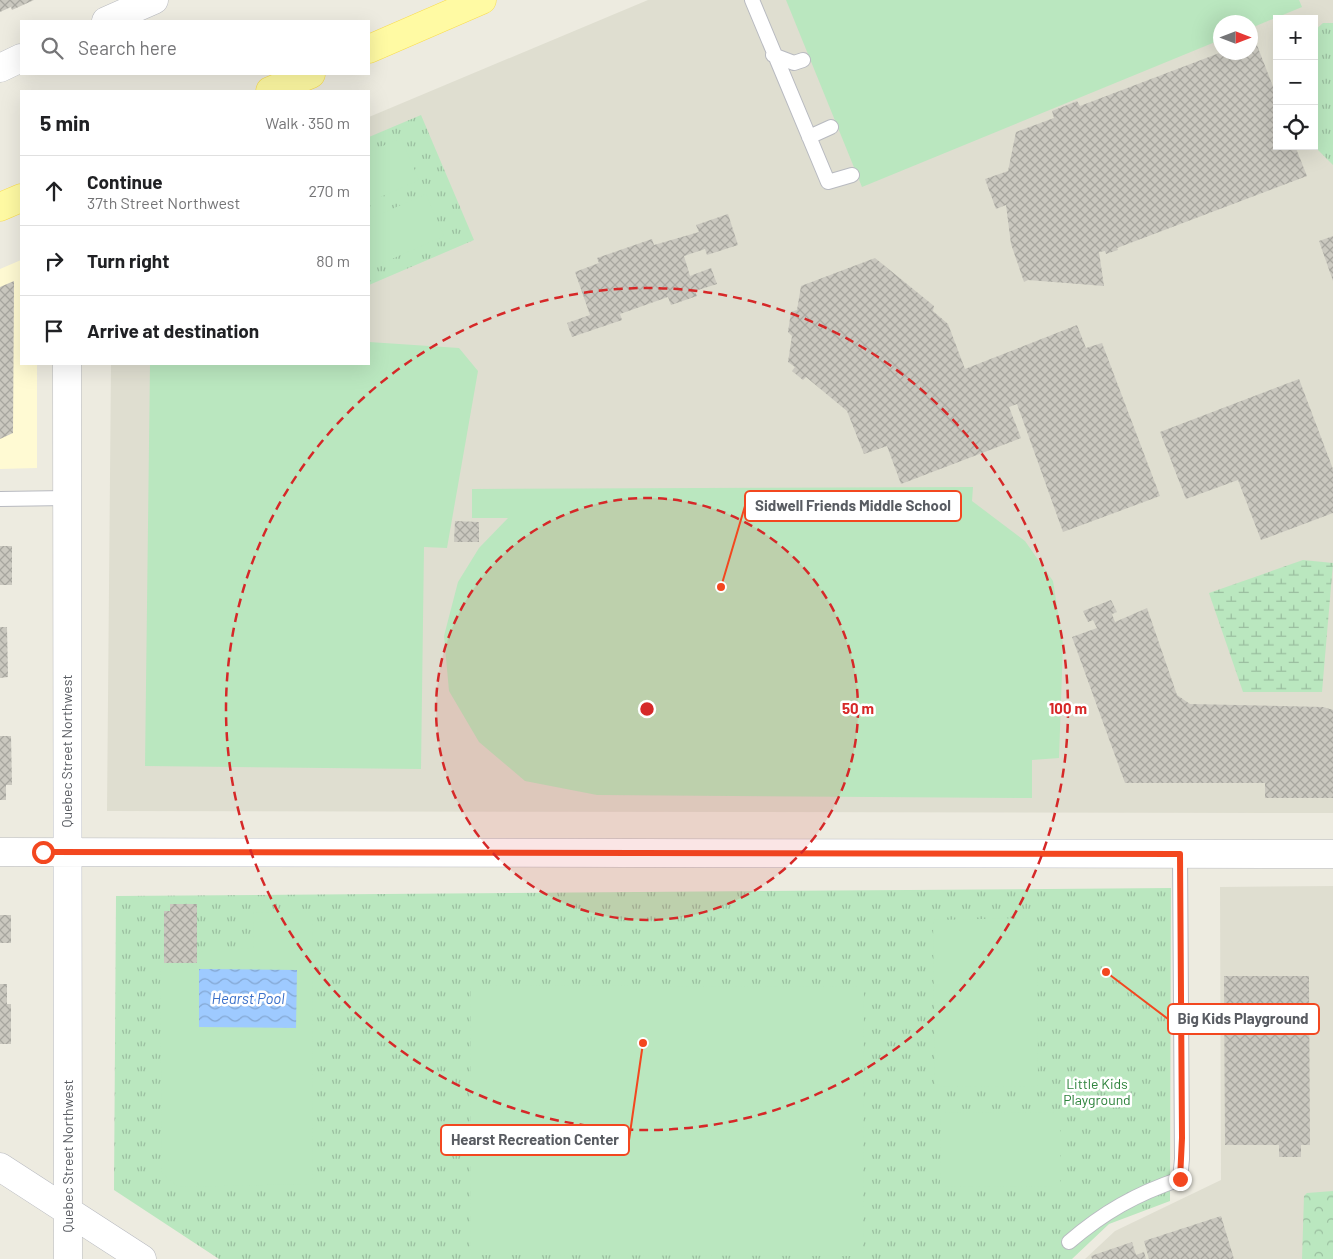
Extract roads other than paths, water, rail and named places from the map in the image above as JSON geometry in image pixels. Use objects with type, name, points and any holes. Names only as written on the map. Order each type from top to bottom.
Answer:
[{"type":"main road","points":[[370,49],[482,0]]},
{"type":"main road","points":[[272,90],[309,75]]},
{"type":"main road","points":[[0,207],[20,198]]},
{"type":"street","points":[[108,20],[154,0]]},
{"type":"street","points":[[0,68],[20,58]]},
{"type":"street","name":"Quebec Street Northwest","points":[[67,365],[68,1259]]},
{"type":"street","points":[[0,852],[1333,854]]},
{"type":"street","points":[[0,1167],[142,1259]]},
{"type":"lane","points":[[752,0],[773,55],[828,182],[852,175]]},
{"type":"lane","points":[[773,55],[794,63],[803,60]]},
{"type":"lane","points":[[809,137],[832,127]]},
{"type":"lane","points":[[0,499],[67,498]]},
{"type":"lane","points":[[1069,1242],[1098,1218],[1132,1198],[1145,1191],[1180,1179],[1182,1138],[1180,854]]},
{"type":"water","name":"Hearst Pool","points":[[199,969],[297,970],[296,1028],[199,1027]]},
{"type":"place","name":"Sidwell Friends Middle School","points":[[721,587]]},
{"type":"place","name":"Big Kids Playground","points":[[1106,972]]},
{"type":"place","name":"Hearst Recreation Center","points":[[643,1043]]},
{"type":"park label","name":"Little Kids Playground","points":[[1097,1092]]}]
